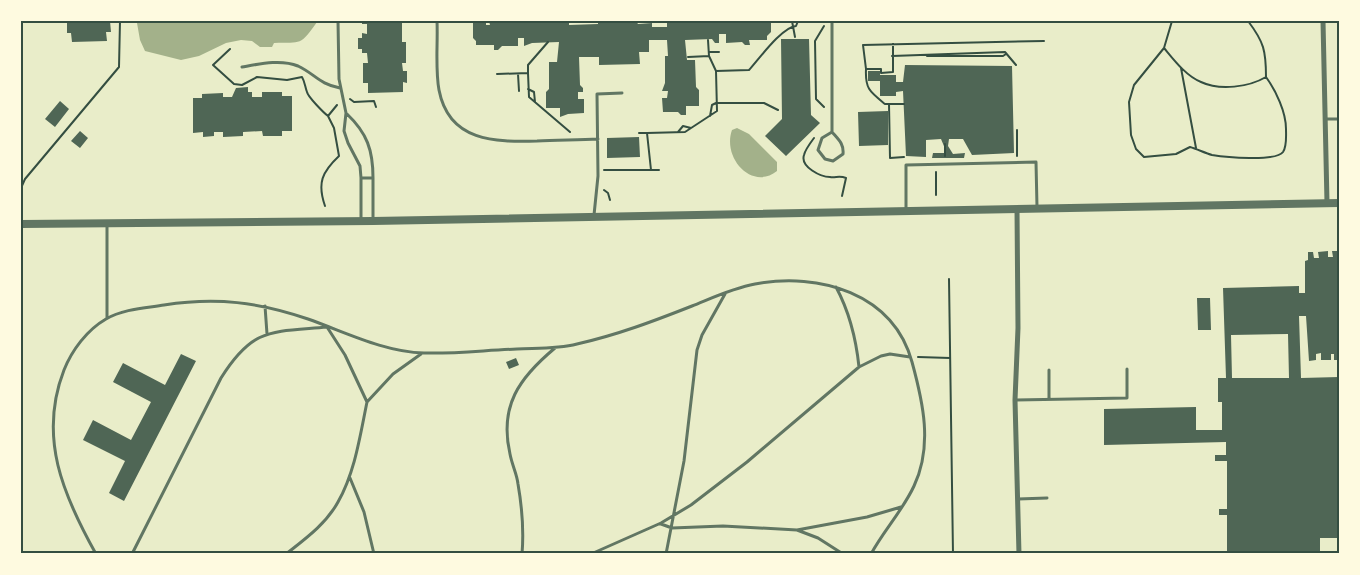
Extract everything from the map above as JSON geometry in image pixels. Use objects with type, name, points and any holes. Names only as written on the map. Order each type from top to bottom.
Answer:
[{"type":"street","points":[[1323,21],[1326,203]]},
{"type":"street","points":[[21,224],[373,221],[1339,203]]},
{"type":"street","points":[[1016,209],[1018,328],[1015,400],[1019,554]]},
{"type":"lane","points":[[338,21],[340,88],[346,113],[344,131],[360,166],[361,221]]},
{"type":"lane","points":[[437,21],[438,89],[442,101],[459,127],[472,135],[490,141],[598,139]]},
{"type":"lane","points":[[832,21],[832,132],[842,142],[844,148],[842,154],[833,161],[825,159],[818,150],[822,138],[832,132]]},
{"type":"lane","points":[[242,67],[289,63],[307,72],[325,85],[340,88]]},
{"type":"lane","points":[[594,217],[598,170],[597,94],[622,93]]},
{"type":"lane","points":[[346,113],[364,132],[370,144],[373,178],[373,221]]},
{"type":"lane","points":[[1325,119],[1339,119]]},
{"type":"lane","points":[[906,211],[906,165],[936,164],[1036,162],[1037,208]]},
{"type":"lane","points":[[360,178],[373,178]]},
{"type":"lane","points":[[107,224],[107,318]]},
{"type":"lane","points":[[96,554],[77,518],[57,465],[52,439],[52,417],[58,386],[68,359],[87,334],[107,318],[135,309],[214,300],[237,301],[265,306],[367,341],[421,353],[556,348],[604,338],[752,284],[797,280],[836,287],[860,295],[883,312],[906,344],[910,357],[924,420],[921,468],[914,487],[871,554]]},
{"type":"lane","points":[[836,287],[846,306],[853,326],[858,367]]},
{"type":"lane","points":[[666,554],[684,461],[697,350],[702,335],[726,292]]},
{"type":"lane","points":[[265,306],[267,334]]},
{"type":"lane","points":[[132,554],[221,378],[242,348],[252,340],[267,334],[327,327]]},
{"type":"lane","points":[[327,327],[345,355],[367,402]]},
{"type":"lane","points":[[522,554],[523,519],[518,483],[507,435],[508,410],[521,382],[535,365],[556,348]]},
{"type":"lane","points":[[286,554],[315,531],[338,504],[350,478],[367,402],[393,374],[421,353]]},
{"type":"lane","points":[[591,554],[673,516],[747,462],[858,367],[881,356],[890,354],[910,357]]},
{"type":"lane","points":[[1015,400],[1127,398],[1127,368]]},
{"type":"lane","points":[[1048,370],[1049,399]]},
{"type":"lane","points":[[350,478],[364,512],[374,554]]},
{"type":"lane","points":[[1018,498],[1047,498]]},
{"type":"lane","points":[[661,523],[672,528],[723,526],[797,530],[867,517],[901,507]]},
{"type":"lane","points":[[797,530],[818,538],[843,554]]},
{"type":"path","points":[[21,188],[25,179],[120,67],[120,21]]},
{"type":"path","points":[[792,21],[795,37]]},
{"type":"path","points":[[716,71],[749,70],[779,36],[793,26],[796,26],[798,21]]},
{"type":"path","points":[[824,21],[824,28],[815,40],[816,99],[826,109]]},
{"type":"path","points":[[1172,21],[1164,48],[1134,85],[1129,102],[1131,135],[1136,149],[1144,157],[1176,154],[1190,147],[1211,155],[1265,159],[1276,158],[1283,152],[1286,142],[1286,119],[1275,89],[1266,77],[1266,51],[1260,38],[1248,21]]},
{"type":"path","points":[[639,133],[685,132],[717,111],[716,71],[709,56],[708,40]]},
{"type":"path","points":[[904,104],[885,104],[866,84],[863,45],[1044,41]]},
{"type":"path","points":[[548,42],[528,65],[529,97],[579,140]]},
{"type":"path","points":[[866,69],[881,69],[881,73],[893,72],[893,44]]},
{"type":"path","points":[[1164,48],[1181,68],[1201,82],[1212,85],[1248,85],[1266,77]]},
{"type":"path","points":[[230,49],[213,65],[234,84],[242,85],[257,77],[287,80],[302,77],[307,94],[328,116],[334,128],[339,156],[323,174],[322,187],[325,206]]},
{"type":"path","points":[[709,52],[719,52]]},
{"type":"path","points":[[892,56],[995,52],[1006,54],[1016,65]]},
{"type":"path","points":[[688,57],[709,56]]},
{"type":"path","points":[[1181,68],[1196,148]]},
{"type":"path","points":[[497,74],[528,73]]},
{"type":"path","points":[[518,74],[519,91]]},
{"type":"path","points":[[528,89],[534,92],[535,102]]},
{"type":"path","points":[[328,116],[337,105],[351,98],[354,102],[374,101],[376,107]]},
{"type":"path","points":[[710,116],[712,105],[716,103],[764,103],[778,110]]},
{"type":"path","points":[[889,104],[890,158],[908,157]]},
{"type":"path","points":[[678,133],[683,126],[691,128]]},
{"type":"path","points":[[1008,156],[1017,156],[1017,130]]},
{"type":"path","points":[[648,133],[651,170]]},
{"type":"path","points":[[817,133],[804,156],[804,161],[809,168],[819,175],[846,178],[842,196]]},
{"type":"path","points":[[936,195],[936,157],[945,157],[945,144]]},
{"type":"path","points":[[598,170],[659,170]]},
{"type":"path","points":[[596,188],[605,191],[610,200]]},
{"type":"path","points":[[949,279],[953,554]]},
{"type":"path","points":[[910,357],[950,358]]},
{"type":"shaded area","points":[[146,21],[317,22],[300,41],[274,43],[272,47],[260,47],[252,41],[241,40],[226,43],[199,56],[181,60],[145,51],[140,40],[137,23]]},
{"type":"shaded area","points":[[737,128],[749,134],[777,162],[777,171],[767,176],[758,177],[749,174],[741,168],[735,161],[730,141],[732,130]]},
{"type":"building","points":[[67,21],[110,21],[111,32],[106,32],[107,41],[72,42],[71,33],[67,33]]},
{"type":"building","points":[[362,21],[409,21],[402,23],[402,42],[406,42],[406,63],[402,63],[403,71],[407,71],[407,83],[403,82],[403,92],[368,93],[368,83],[363,83],[363,63],[368,63],[367,53],[362,53],[362,49],[358,49],[358,38],[362,38],[362,33],[367,34],[367,24],[362,24]]},
{"type":"building","points":[[486,21],[486,25],[490,25],[489,21],[569,21],[569,25],[598,24],[598,21],[636,21],[638,24],[652,23],[652,27],[667,27],[667,23],[674,21],[771,21],[771,32],[767,36],[767,40],[749,40],[750,45],[745,45],[742,42],[726,43],[726,34],[719,34],[719,43],[715,43],[712,39],[685,40],[687,60],[695,60],[696,87],[699,90],[699,106],[686,106],[686,115],[681,115],[678,112],[663,112],[662,98],[667,98],[668,91],[662,91],[665,83],[665,56],[668,56],[667,40],[649,40],[649,52],[639,52],[640,64],[599,65],[599,57],[579,57],[580,85],[583,88],[583,92],[578,92],[578,99],[584,99],[584,113],[568,114],[560,117],[560,108],[546,108],[546,92],[549,89],[549,62],[557,62],[559,42],[532,43],[524,46],[524,38],[518,38],[518,46],[502,46],[498,50],[494,50],[494,45],[476,45],[476,41],[473,38],[473,22]]},
{"type":"building","points":[[781,39],[809,39],[811,115],[820,123],[786,156],[765,136],[782,119]]},
{"type":"building","points":[[905,65],[1012,66],[1014,153],[972,155],[963,139],[949,139],[948,146],[953,154],[965,153],[964,158],[932,158],[933,153],[945,153],[946,151],[941,139],[926,140],[926,157],[906,156],[903,91],[896,92],[896,96],[880,96],[880,81],[868,81],[868,71],[880,71],[880,75],[896,75],[896,82],[903,82]]},
{"type":"building","points":[[248,87],[248,92],[252,92],[252,97],[262,97],[262,92],[282,92],[282,96],[292,96],[292,131],[282,131],[282,136],[263,136],[262,131],[243,132],[243,136],[223,137],[223,132],[214,132],[214,136],[203,137],[203,132],[193,133],[193,98],[202,98],[202,94],[223,93],[223,97],[232,97],[236,88]]},
{"type":"building","points":[[60,101],[69,109],[55,127],[45,119]]},
{"type":"building","points":[[888,111],[888,145],[859,146],[858,112]]},
{"type":"building","points":[[80,131],[88,138],[80,148],[71,141]]},
{"type":"building","points":[[639,137],[640,157],[607,158],[607,138]]},
{"type":"building","points":[[1328,251],[1328,257],[1333,257],[1332,251],[1339,251],[1339,360],[1334,360],[1334,354],[1331,354],[1331,360],[1321,360],[1321,353],[1316,354],[1316,360],[1309,361],[1306,316],[1299,316],[1301,378],[1339,377],[1339,538],[1320,538],[1320,554],[1227,554],[1227,515],[1219,515],[1219,509],[1227,509],[1227,461],[1215,461],[1215,455],[1226,455],[1226,442],[1104,445],[1104,409],[1196,407],[1196,430],[1222,430],[1222,402],[1218,402],[1218,378],[1226,378],[1223,288],[1299,286],[1299,293],[1305,293],[1305,261],[1308,260],[1308,252],[1313,252],[1314,258],[1319,258],[1318,252]],"holes":[[[1288,334],[1289,378],[1232,378],[1231,335]]]},
{"type":"building","points":[[1197,298],[1210,298],[1211,330],[1198,330]]},
{"type":"building","points":[[181,354],[196,361],[124,501],[109,493],[125,461],[83,440],[93,420],[131,440],[151,402],[113,382],[123,363],[165,385]]},
{"type":"building","points":[[516,358],[519,365],[509,369],[506,362]]}]
